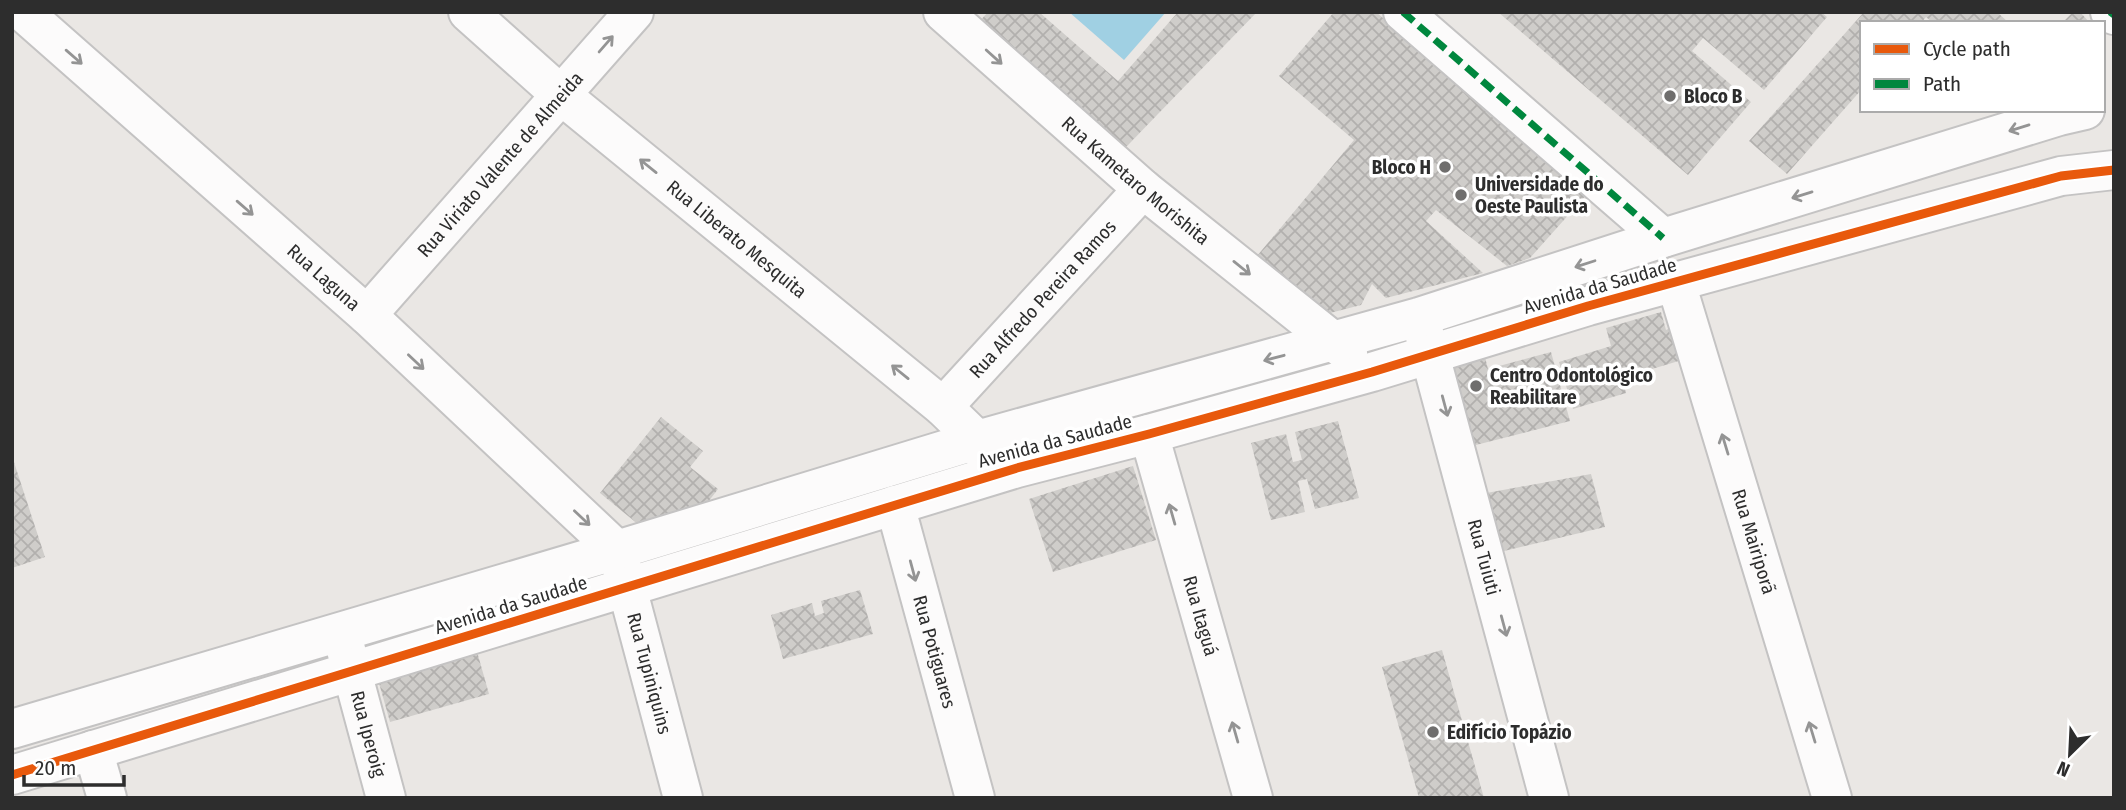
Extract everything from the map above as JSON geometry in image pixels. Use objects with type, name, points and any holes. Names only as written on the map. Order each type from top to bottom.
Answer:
[{"type":"street","name":"Rua Laguna","points":[[23,12],[367,315],[617,550]]},
{"type":"street","name":"Rua Liberato Mesquita","points":[[468,12],[561,95],[943,407],[977,440],[995,475]]},
{"type":"street","name":"Rua Viriato Valente de Almeida","points":[[367,315],[634,12]]},
{"type":"street","name":"Rua Kametaro Morishita","points":[[943,12],[1143,189],[1372,372]]},
{"type":"street","points":[[1403,12],[1663,238]]},
{"type":"street","name":"Avenida da Saudade","points":[[12,729],[977,440],[1419,317],[1663,238],[2076,112]]},
{"type":"street","name":"Avenida da Saudade","points":[[12,775],[995,475],[1372,372],[1676,283],[2060,176],[2114,170]]},
{"type":"street","name":"Rua Alfredo Pereira Ramos","points":[[943,407],[1143,189]]},
{"type":"street","name":"Rua Mairiporã","points":[[1676,283],[1832,798]]},
{"type":"street","name":"Rua Tuiuti","points":[[1419,317],[1431,353],[1549,798]]},
{"type":"street","name":"Rua Itaguá","points":[[1149,434],[1254,798]]},
{"type":"street","name":"Rua Potiguares","points":[[895,505],[975,798]]},
{"type":"street","name":"Rua Tupiniquins","points":[[617,550],[683,798]]},
{"type":"street","name":"Rua Iperoig","points":[[341,631],[386,798]]},
{"type":"street","points":[[93,751],[107,798]]},
{"type":"water","points":[[1069,12],[1166,12],[1124,60]]},
{"type":"building","points":[[988,12],[1039,12],[1118,81],[1178,12],[1257,12],[1123,150],[977,24]]},
{"type":"building","name":"Bloco H","points":[[1334,12],[1376,12],[1588,193],[1530,258],[1507,266],[1436,210],[1426,221],[1483,273],[1386,298],[1372,284],[1361,305],[1330,313],[1257,256],[1354,140],[1279,76]]},
{"type":"building","name":"Bloco B","points":[[1498,12],[1821,12],[1827,17],[1764,90],[1703,38],[1692,51],[1751,102],[1688,175]]},
{"type":"building","points":[[1864,12],[1997,12],[2007,21],[1931,21],[1926,17],[1923,21],[1860,21],[1860,91],[1787,174],[1749,141]]},
{"type":"building","points":[[2073,12],[2080,12],[2088,21],[2064,21]]},
{"type":"building","points":[[1661,312],[1666,330],[1672,327],[1682,360],[1622,378],[1626,393],[1573,409],[1559,362],[1611,346],[1606,328]]},
{"type":"building","points":[[1551,352],[1570,421],[1472,446],[1444,367],[1485,357],[1488,369]]},
{"type":"building","points":[[661,417],[703,451],[690,467],[718,489],[705,506],[639,525],[600,493]]},
{"type":"building","points":[[1338,421],[1359,498],[1315,509],[1307,479],[1298,481],[1305,512],[1271,520],[1251,443],[1286,434],[1293,462],[1302,460],[1295,432]]},
{"type":"building","points":[[12,456],[45,557],[12,568]]},
{"type":"building","points":[[1133,466],[1156,540],[1053,572],[1029,499]]},
{"type":"building","points":[[1591,474],[1605,527],[1504,551],[1481,494]]},
{"type":"building","points":[[860,590],[873,634],[783,659],[771,615],[812,603],[815,616],[824,613],[821,601]]},
{"type":"building","points":[[476,648],[489,694],[390,722],[377,676]]},
{"type":"building","name":"Edifício Topázio","points":[[1442,650],[1484,798],[1419,798],[1382,667]]},
{"type":"marked path","points":[[1403,12],[1663,238]]},
{"type":"marked path","points":[[2110,12],[2114,15]]},
{"type":"cycle path","points":[[12,775],[1017,468],[1372,372],[1588,306],[2061,176],[2114,170]]},
{"type":"place","name":"Bloco B","points":[[1670,96]]},
{"type":"place","name":"Bloco H","points":[[1445,167]]},
{"type":"place","name":"Universidade do Oeste Paulista","points":[[1461,195]]},
{"type":"place","name":"Centro Odontológico Reabilitare","points":[[1476,386]]},
{"type":"place","name":"Edifício Topázio","points":[[1433,732]]}]
